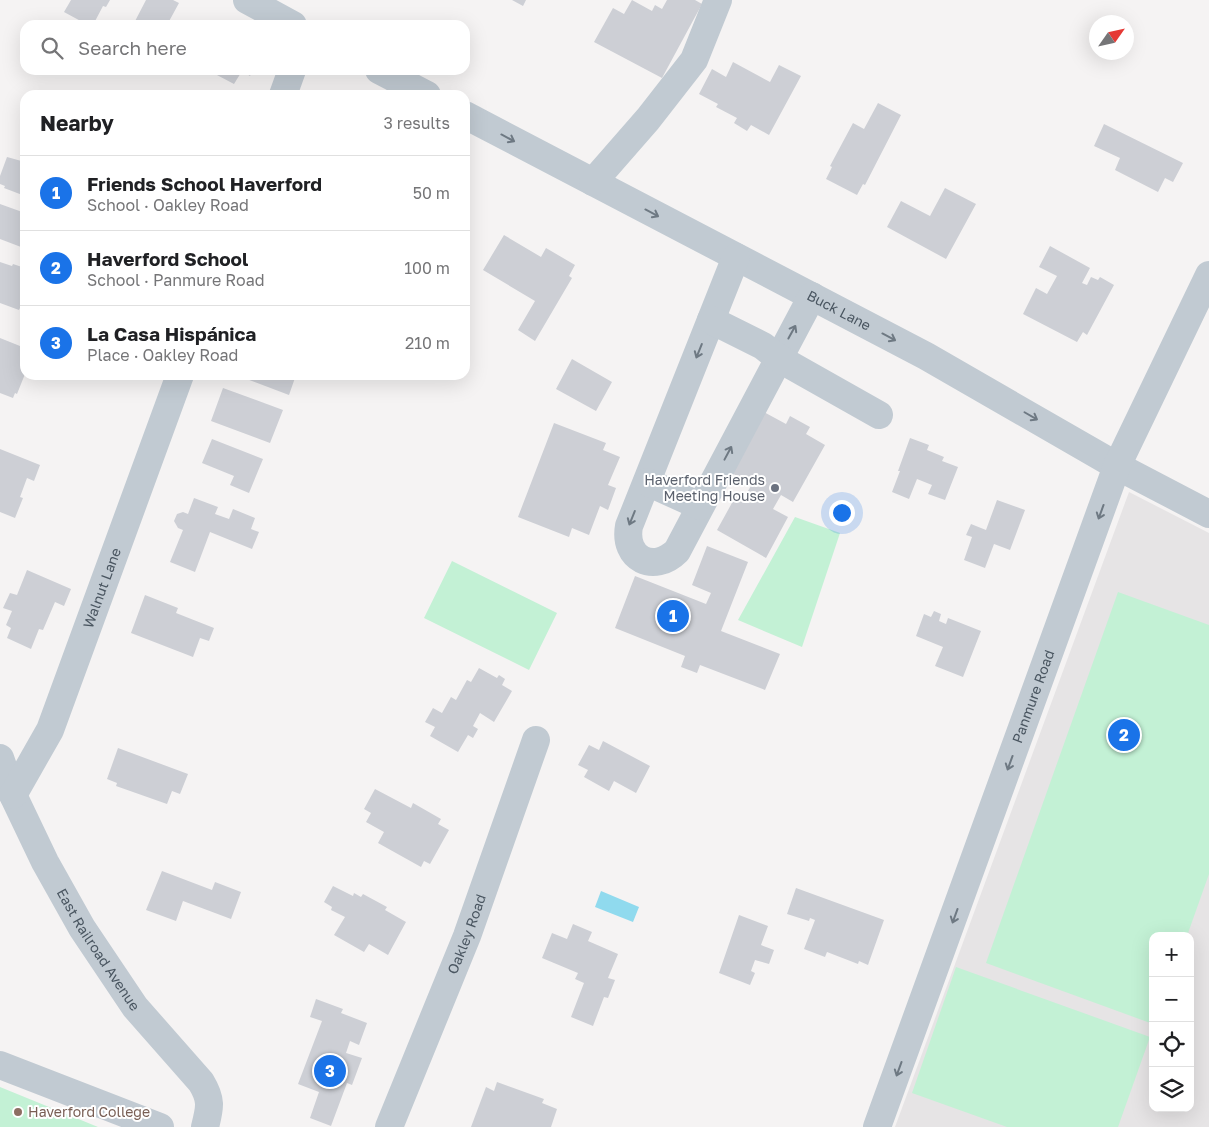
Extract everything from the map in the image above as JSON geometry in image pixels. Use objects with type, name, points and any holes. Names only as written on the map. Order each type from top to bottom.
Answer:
[{"type":"street","points":[[247,0],[284,20]]},
{"type":"street","points":[[593,182],[648,119],[694,60],[718,0]]},
{"type":"street","points":[[284,90],[290,75]]},
{"type":"street","points":[[389,75],[417,90]]},
{"type":"street","name":"Buck Lane","points":[[470,118],[736,257],[809,301],[926,356],[1117,466],[1209,514]]},
{"type":"street","points":[[736,257],[629,526],[627,535],[629,545],[638,558],[655,563],[671,557],[677,550],[809,301]]},
{"type":"street","name":"Panmure Road","points":[[877,1127],[1117,466],[1209,275]]},
{"type":"street","points":[[711,320],[764,346],[778,358],[879,415]]},
{"type":"street","name":"Walnut Lane","points":[[14,795],[50,730],[178,380]]},
{"type":"street","points":[[647,482],[700,506]]},
{"type":"street","name":"Oakley Road","points":[[389,1127],[467,936],[536,740]]},
{"type":"street","name":"East Railroad Avenue","points":[[0,758],[14,795],[45,862],[82,928],[135,1007],[201,1082],[209,1096],[209,1113],[205,1127]]},
{"type":"street","points":[[0,1064],[160,1127]]},
{"type":"shaded area","points":[[1129,492],[1209,533],[1209,1127],[895,1127]]},
{"type":"green space","points":[[795,517],[840,533],[802,647],[738,620]]},
{"type":"green space","points":[[452,561],[557,613],[529,670],[424,618]]},
{"type":"green space","points":[[1118,592],[1209,625],[1209,874],[1188,932],[1149,932],[1149,1023],[986,963]]},
{"type":"green space","points":[[956,967],[1149,1037],[1118,1127],[1007,1127],[912,1093]]},
{"type":"green space","points":[[0,1087],[98,1127],[0,1127]]},
{"type":"water","points":[[601,891],[639,907],[633,922],[595,907]]},
{"type":"building","points":[[71,0],[110,0],[106,7],[103,6],[96,20],[79,20],[64,12]]},
{"type":"building","points":[[146,0],[173,0],[179,3],[170,20],[136,20]]},
{"type":"building","points":[[512,0],[526,0],[523,6]]},
{"type":"building","points":[[632,0],[652,11],[655,5],[662,9],[667,0],[695,0],[702,4],[662,78],[594,42],[613,8],[624,14]]},
{"type":"building","points":[[733,62],[770,82],[779,65],[801,76],[769,135],[751,125],[747,131],[734,123],[737,118],[716,107],[718,104],[699,94],[712,69],[726,77]]},
{"type":"building","points":[[217,75],[240,75],[234,84]]},
{"type":"building","points":[[878,103],[901,115],[865,185],[863,184],[857,195],[826,179],[832,167],[830,166],[853,123],[864,129]]},
{"type":"building","points":[[1104,124],[1183,163],[1173,182],[1165,178],[1158,192],[1115,170],[1120,158],[1094,146]]},
{"type":"building","points":[[7,157],[20,161],[20,194],[4,188],[5,186],[0,184],[0,176]]},
{"type":"building","points":[[945,188],[976,204],[946,259],[887,227],[901,201],[930,216]]},
{"type":"building","points":[[0,204],[20,211],[20,247],[0,239]]},
{"type":"building","points":[[504,235],[541,257],[546,248],[575,265],[569,276],[572,278],[535,341],[518,330],[535,301],[483,270]]},
{"type":"building","points":[[1050,246],[1090,268],[1082,283],[1087,285],[1091,277],[1098,280],[1100,277],[1114,285],[1087,335],[1083,332],[1077,342],[1023,314],[1036,288],[1047,294],[1057,276],[1039,267]]},
{"type":"building","points":[[0,262],[20,266],[19,310],[0,303]]},
{"type":"building","points":[[0,338],[20,346],[20,380],[23,380],[17,394],[15,393],[13,398],[0,393]]},
{"type":"building","points":[[572,359],[612,382],[596,411],[556,389]]},
{"type":"building","points":[[249,380],[294,380],[289,395]]},
{"type":"building","points":[[223,388],[283,410],[270,443],[211,421]]},
{"type":"building","name":"Haverford Friends Meeting House","points":[[762,411],[786,424],[790,416],[810,427],[806,434],[825,445],[793,502],[781,495],[773,509],[788,517],[766,558],[717,530],[738,492],[745,496],[752,484],[728,471]]},
{"type":"building","points":[[554,423],[606,443],[603,450],[620,457],[608,485],[616,488],[608,510],[600,506],[589,535],[572,528],[569,537],[518,517]]},
{"type":"building","points":[[910,438],[929,445],[927,450],[944,457],[942,461],[958,467],[945,500],[928,494],[932,485],[917,479],[909,499],[892,492]]},
{"type":"building","points":[[212,439],[263,459],[249,493],[230,485],[234,476],[202,463]]},
{"type":"building","points":[[0,449],[40,465],[34,481],[27,478],[20,497],[23,498],[15,518],[0,512]]},
{"type":"building","points":[[194,498],[218,507],[215,514],[229,519],[233,509],[255,518],[251,529],[259,532],[252,549],[210,532],[195,572],[170,562],[183,530],[178,528],[174,521],[177,514],[183,512],[188,514]]},
{"type":"building","points":[[997,500],[1025,510],[1010,550],[994,544],[985,568],[964,560],[972,537],[966,535],[971,524],[986,530]]},
{"type":"building","points":[[707,546],[748,562],[721,631],[780,654],[765,690],[700,665],[697,673],[681,667],[685,656],[615,628],[635,576],[706,604],[711,593],[692,585]]},
{"type":"building","points":[[27,570],[71,589],[64,606],[55,602],[43,630],[39,629],[31,649],[7,638],[11,628],[6,625],[12,611],[3,608],[10,593],[17,595]]},
{"type":"building","points":[[145,595],[178,608],[176,613],[214,628],[209,641],[200,638],[193,657],[131,633]]},
{"type":"building","points":[[934,611],[941,614],[939,621],[946,624],[948,618],[981,631],[963,677],[935,666],[943,647],[916,636],[924,614],[931,617]]},
{"type":"building","points":[[479,668],[497,678],[499,675],[505,679],[502,685],[512,691],[494,722],[480,713],[473,726],[478,729],[473,738],[468,735],[458,752],[430,736],[435,727],[425,722],[433,708],[442,713],[451,697],[456,700],[467,680],[471,682]]},
{"type":"building","points":[[603,741],[650,766],[636,793],[614,781],[609,791],[584,777],[588,770],[578,765],[589,745],[599,750]]},
{"type":"building","points":[[118,748],[188,774],[180,794],[172,791],[167,804],[116,786],[117,783],[107,779]]},
{"type":"building","points":[[375,789],[411,808],[413,803],[441,819],[438,824],[449,830],[430,864],[424,861],[421,867],[378,843],[384,832],[366,822],[371,813],[364,809]]},
{"type":"building","points":[[162,871],[212,890],[215,882],[241,892],[231,919],[183,901],[176,921],[146,910]]},
{"type":"building","points":[[333,886],[353,896],[354,893],[361,897],[363,894],[387,907],[385,910],[406,922],[388,955],[369,944],[364,952],[334,935],[345,917],[331,910],[332,907],[324,902]]},
{"type":"building","points":[[796,888],[884,920],[868,965],[859,961],[858,964],[827,952],[825,957],[804,949],[815,920],[810,918],[809,921],[787,914]]},
{"type":"building","points":[[739,915],[768,926],[761,945],[774,950],[769,964],[755,960],[751,971],[755,973],[750,985],[719,973]]},
{"type":"building","points":[[573,924],[592,932],[588,941],[618,954],[608,978],[615,980],[608,998],[604,997],[593,1026],[571,1017],[584,983],[575,979],[578,973],[542,958],[552,933],[567,939]]},
{"type":"building","points":[[316,999],[343,1009],[341,1013],[367,1023],[359,1045],[350,1041],[346,1053],[362,1058],[352,1085],[347,1083],[331,1126],[310,1118],[319,1092],[298,1084],[322,1021],[310,1017]]},
{"type":"building","points":[[497,1082],[544,1099],[542,1103],[557,1109],[551,1127],[471,1127],[486,1087],[494,1091]]},
{"type":"place","name":"Haverford Friends Meeting House","points":[[775,488]]},
{"type":"place","name":"Friends School Haverford","points":[[673,616]]},
{"type":"place","name":"Haverford School","points":[[1124,735]]},
{"type":"place","name":"La Casa Hispánica","points":[[330,1071]]},
{"type":"place","name":"Haverford College","points":[[18,1112]]}]
